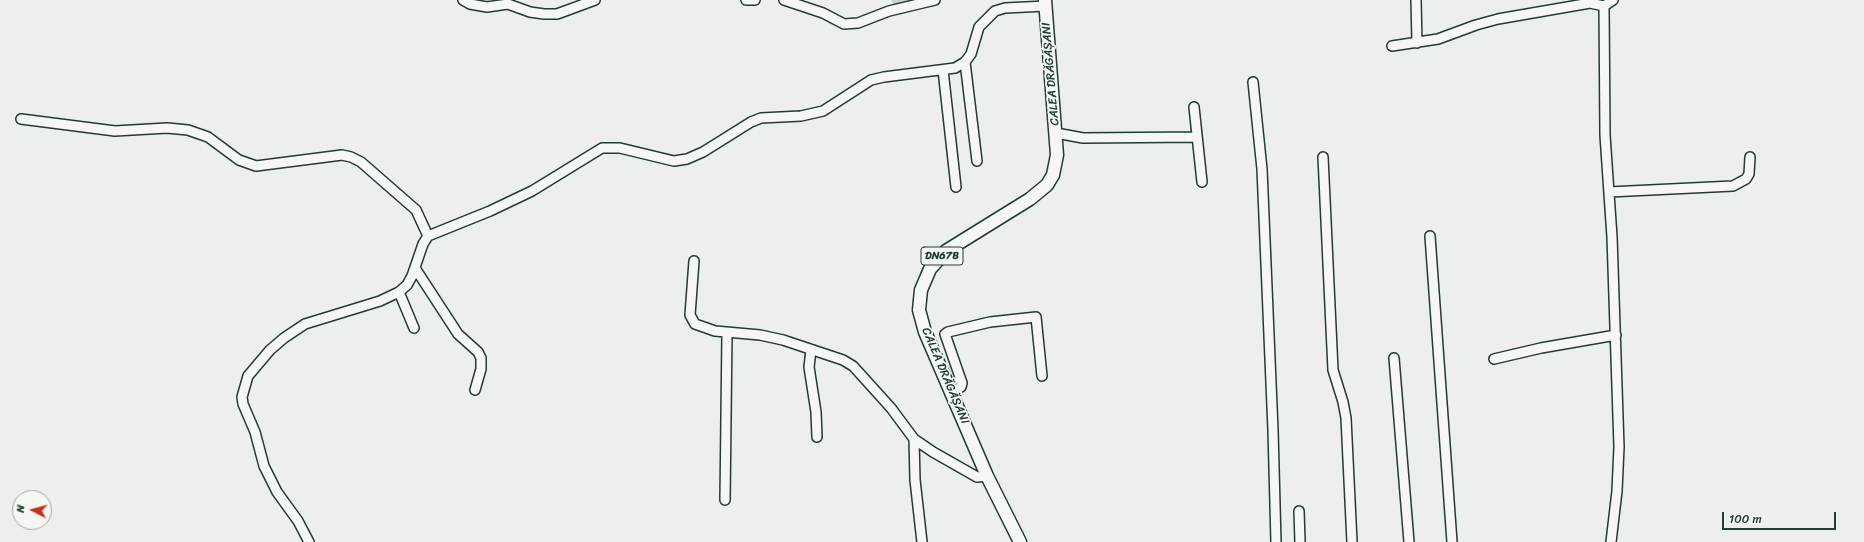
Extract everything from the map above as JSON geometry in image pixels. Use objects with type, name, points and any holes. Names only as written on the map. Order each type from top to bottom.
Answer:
[{"type":"main road","name":"CALEA DRĂGĂȘANI","points":[[1020,542],[987,476],[925,332],[919,310],[921,290],[930,269],[946,251],[1030,199],[1047,185],[1056,167],[1056,133],[1046,3]]},
{"type":"street","points":[[463,0],[470,4],[487,6],[508,4],[530,12],[557,14],[595,0]]},
{"type":"street","points":[[746,0],[755,0]]},
{"type":"street","points":[[784,0],[823,14],[844,24],[858,23],[889,11],[934,0]]},
{"type":"street","points":[[1416,0],[1418,44]]},
{"type":"street","points":[[1392,46],[1418,44],[1447,36],[1492,20],[1590,3],[1604,6],[1613,0]]},
{"type":"street","points":[[309,542],[298,521],[277,492],[264,466],[255,432],[242,404],[244,384],[248,376],[270,350],[305,324],[380,301],[399,292],[407,285],[415,268],[423,244],[428,236],[490,211],[532,191],[602,148],[620,148],[674,161],[687,159],[703,152],[751,122],[761,118],[802,116],[823,111],[857,87],[877,78],[955,68],[965,62],[971,54],[980,26],[995,11],[1005,8],[1046,3]]},
{"type":"street","points":[[1604,6],[1605,135],[1616,335],[1619,447],[1617,491],[1611,542]]},
{"type":"street","points":[[965,62],[977,161]]},
{"type":"street","points":[[943,70],[956,187]]},
{"type":"street","points":[[1253,82],[1262,169],[1273,430],[1276,542]]},
{"type":"street","points":[[1194,108],[1202,182]]},
{"type":"street","points":[[21,119],[114,131],[167,128],[188,130],[208,137],[238,160],[256,166],[342,155],[351,157],[361,162],[416,210],[428,236]]},
{"type":"street","points":[[1056,133],[1082,138],[1197,137]]},
{"type":"street","points":[[1323,156],[1332,362],[1346,418],[1352,542]]},
{"type":"street","points":[[1609,192],[1733,186],[1746,179],[1749,174],[1750,157]]},
{"type":"street","points":[[1430,236],[1452,542]]},
{"type":"street","points":[[694,261],[690,315],[696,324],[714,331],[760,334],[833,356],[853,366],[891,408],[914,438],[933,452],[977,477],[987,476]]},
{"type":"street","points":[[415,268],[458,334],[478,352],[481,358],[481,369],[475,390]]},
{"type":"street","points":[[399,292],[414,328]]},
{"type":"street","points":[[951,392],[961,386],[962,383],[945,334],[990,322],[1036,317],[1042,376]]},
{"type":"street","points":[[725,500],[727,333]]},
{"type":"street","points":[[1494,359],[1616,335]]},
{"type":"street","points":[[811,350],[809,367],[816,412],[817,437]]},
{"type":"street","points":[[1394,358],[1409,542]]},
{"type":"street","points":[[914,438],[915,480],[922,542]]},
{"type":"street","points":[[1299,511],[1300,542]]},
{"type":"shaded area","points":[[891,0],[919,0],[895,7]]}]
